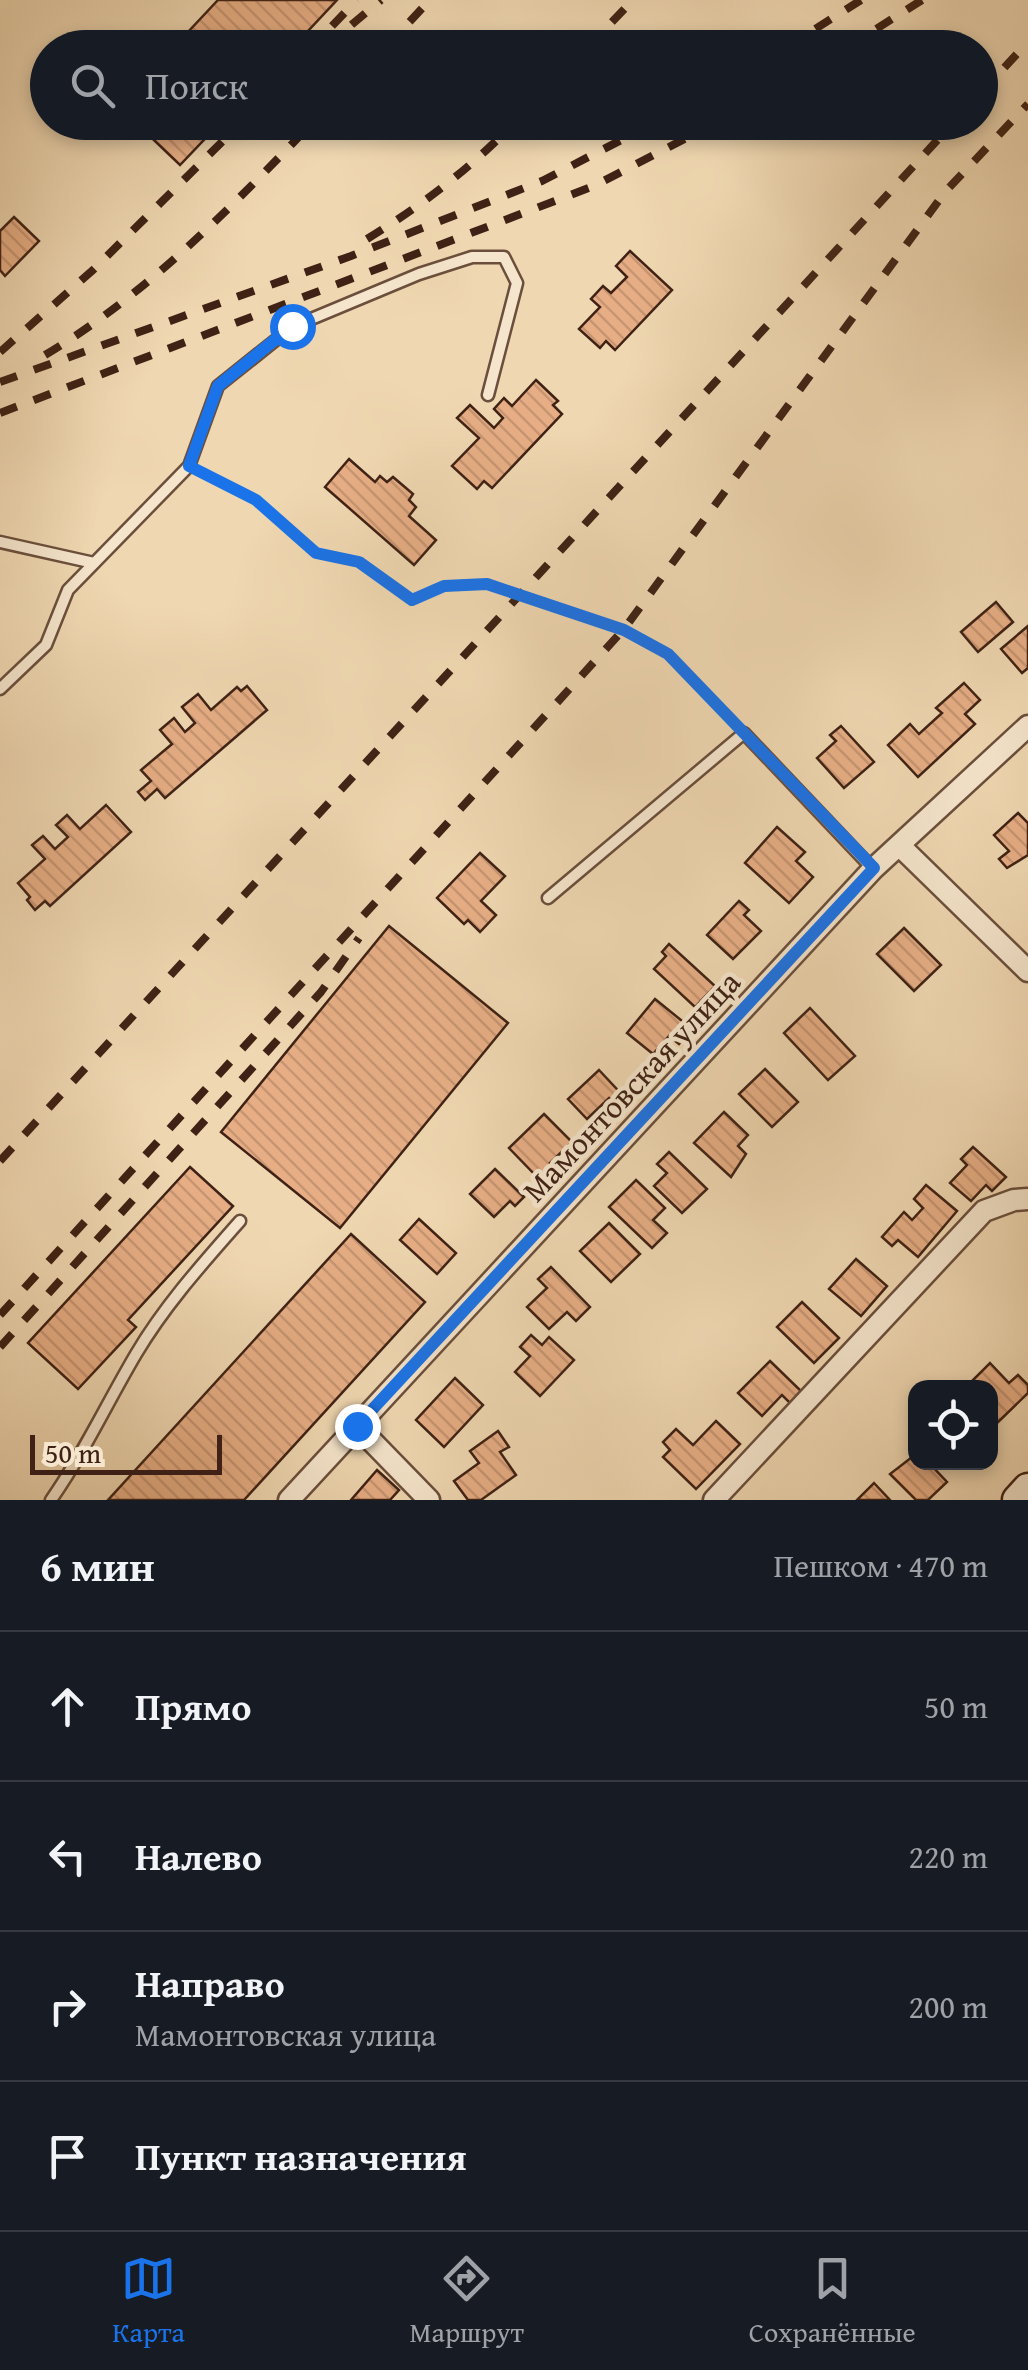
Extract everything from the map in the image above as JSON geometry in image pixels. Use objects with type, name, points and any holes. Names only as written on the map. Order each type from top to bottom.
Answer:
[{"type":"main road","points":[[1018,1500],[1028,1488]]},
{"type":"street","name":"Мамонтовская улица","points":[[289,1500],[874,868],[1028,726]]},
{"type":"street","points":[[901,846],[1028,970]]},
{"type":"street","points":[[714,1500],[984,1210],[1028,1198]]},
{"type":"street","points":[[357,1426],[429,1500]]},
{"type":"lane","points":[[0,689],[46,645],[68,590],[189,466],[218,386],[292,326],[419,274],[472,257],[504,257],[517,283],[488,395]]},
{"type":"lane","points":[[0,542],[94,563]]},
{"type":"lane","points":[[548,898],[744,733],[874,868]]},
{"type":"lane","points":[[51,1500],[82,1457],[138,1350],[186,1283],[240,1221]]},
{"type":"path","points":[[189,466],[256,500],[316,553],[359,562],[412,600],[444,586],[487,584],[624,630],[668,654],[744,733]]},
{"type":"building","points":[[218,0],[337,0],[309,30],[190,30]]},
{"type":"building","points":[[154,140],[204,140],[180,165]]},
{"type":"building","points":[[14,217],[39,241],[5,276],[0,270],[0,231]]},
{"type":"building","points":[[630,251],[672,290],[615,350],[606,341],[600,348],[579,329],[600,307],[591,299],[603,286],[611,293],[627,277],[616,266]]},
{"type":"building","points":[[536,380],[558,401],[553,405],[562,414],[492,488],[484,481],[477,489],[452,466],[479,438],[457,418],[470,405],[494,428],[503,418],[494,409],[504,398],[512,406]]},
{"type":"building","points":[[349,459],[375,482],[380,476],[387,482],[393,477],[413,494],[409,500],[416,507],[409,516],[436,540],[414,565],[325,487]]},
{"type":"building","points":[[996,602],[1013,622],[978,652],[961,632]]},
{"type":"building","points":[[1028,626],[1028,668],[1022,673],[1001,649]]},
{"type":"building","points":[[964,683],[980,700],[965,714],[975,724],[918,777],[888,745],[910,724],[919,734],[942,713],[936,708]]},
{"type":"building","points":[[247,686],[267,710],[165,798],[157,789],[145,800],[138,792],[151,781],[141,770],[172,744],[160,730],[174,718],[185,732],[195,723],[182,707],[198,694],[211,710],[237,687],[241,691]]},
{"type":"building","points":[[841,726],[874,762],[844,788],[817,758],[836,741],[830,735]]},
{"type":"building","points":[[106,805],[131,832],[50,906],[45,901],[35,910],[18,883],[45,859],[32,845],[43,836],[55,849],[68,837],[56,825],[67,815],[80,829]]},
{"type":"building","points":[[1018,813],[1028,823],[1028,855],[1007,868],[999,859],[1009,851],[994,835]]},
{"type":"building","points":[[777,827],[805,852],[796,861],[813,877],[789,903],[745,863]]},
{"type":"building","points":[[480,853],[505,876],[481,901],[496,915],[480,932],[468,920],[464,924],[437,898]]},
{"type":"building","points":[[739,901],[749,910],[744,915],[761,931],[733,959],[707,935]]},
{"type":"building","points":[[389,926],[508,1023],[340,1228],[221,1132]]},
{"type":"building","points":[[904,928],[941,965],[914,991],[877,954]]},
{"type":"building","points":[[669,944],[715,986],[695,1007],[654,969],[666,956],[662,952]]},
{"type":"building","points":[[655,999],[692,1029],[679,1044],[669,1036],[653,1054],[627,1033]]},
{"type":"building","points":[[810,1008],[855,1056],[828,1080],[784,1033]]},
{"type":"building","points":[[765,1069],[798,1102],[772,1127],[739,1094]]},
{"type":"building","points":[[599,1070],[627,1100],[618,1108],[609,1098],[587,1119],[568,1099]]},
{"type":"building","points":[[724,1112],[748,1135],[738,1146],[746,1154],[731,1177],[694,1143]]},
{"type":"building","points":[[544,1114],[572,1142],[550,1163],[553,1167],[540,1180],[509,1148]]},
{"type":"building","points":[[973,1147],[1006,1177],[992,1191],[986,1185],[971,1201],[950,1183],[967,1165],[961,1159]]},
{"type":"building","points":[[669,1152],[707,1189],[682,1213],[654,1186],[667,1173],[657,1164]]},
{"type":"building","points":[[190,1167],[233,1206],[128,1320],[136,1327],[78,1389],[28,1343]]},
{"type":"building","points":[[495,1169],[524,1197],[515,1206],[510,1201],[494,1217],[470,1194]]},
{"type":"building","points":[[636,1180],[665,1208],[653,1220],[667,1233],[652,1248],[609,1207]]},
{"type":"building","points":[[926,1185],[957,1211],[918,1257],[898,1240],[892,1246],[882,1237],[904,1212],[912,1220],[923,1208],[914,1199]]},
{"type":"building","points":[[419,1219],[456,1253],[437,1274],[400,1240]]},
{"type":"building","points":[[609,1223],[640,1254],[611,1282],[580,1251]]},
{"type":"building","points":[[351,1234],[425,1302],[244,1500],[108,1500]]},
{"type":"building","points":[[856,1259],[887,1286],[861,1316],[829,1289]]},
{"type":"building","points":[[551,1267],[590,1307],[576,1321],[567,1312],[549,1329],[527,1307],[547,1288],[538,1279]]},
{"type":"building","points":[[802,1302],[839,1338],[814,1363],[777,1327]]},
{"type":"building","points":[[531,1335],[542,1345],[549,1337],[574,1360],[540,1396],[515,1372],[530,1356],[520,1347]]},
{"type":"building","points":[[770,1361],[801,1391],[790,1403],[782,1395],[762,1416],[738,1393]]},
{"type":"building","points":[[990,1363],[1009,1383],[1018,1375],[1028,1385],[1028,1393],[998,1422],[998,1380],[973,1380]]},
{"type":"building","points":[[455,1378],[483,1405],[444,1447],[416,1420]]},
{"type":"building","points":[[716,1421],[740,1444],[696,1489],[663,1457],[670,1450],[663,1442],[676,1429],[693,1445]]},
{"type":"building","points":[[498,1431],[509,1447],[500,1452],[516,1475],[481,1500],[468,1500],[454,1481],[479,1463],[470,1451]]},
{"type":"building","points":[[908,1460],[908,1470],[936,1470],[947,1482],[928,1500],[916,1500],[890,1474]]},
{"type":"building","points":[[377,1470],[399,1490],[390,1500],[351,1500]]},
{"type":"building","points":[[874,1483],[890,1500],[857,1500]]},
{"type":"railway","points":[[332,26],[357,0]]},
{"type":"railway","points":[[345,30],[381,0]]},
{"type":"railway","points":[[402,30],[430,0]]},
{"type":"railway","points":[[604,30],[633,0]]},
{"type":"railway","points":[[814,30],[861,0]]},
{"type":"railway","points":[[874,30],[922,0]]},
{"type":"railway","points":[[998,74],[1028,42]]},
{"type":"railway","points":[[998,136],[1028,104]]},
{"type":"railway","points":[[0,352],[93,270],[224,140]]},
{"type":"railway","points":[[45,355],[153,277],[295,140]]},
{"type":"railway","points":[[367,239],[445,185],[496,140]]},
{"type":"railway","points":[[0,382],[351,256],[542,181],[621,140]]},
{"type":"railway","points":[[0,413],[594,186],[682,140]]},
{"type":"railway","points":[[0,1161],[937,140]]},
{"type":"railway","points":[[0,1315],[624,629],[945,192],[994,140]]},
{"type":"railway","points":[[0,1347],[321,992],[359,938]]},
{"type":"route","points":[[292,326],[218,386],[189,466],[256,500],[316,553],[359,562],[412,600],[444,586],[487,584],[624,630],[668,654],[874,868],[357,1426]]}]
